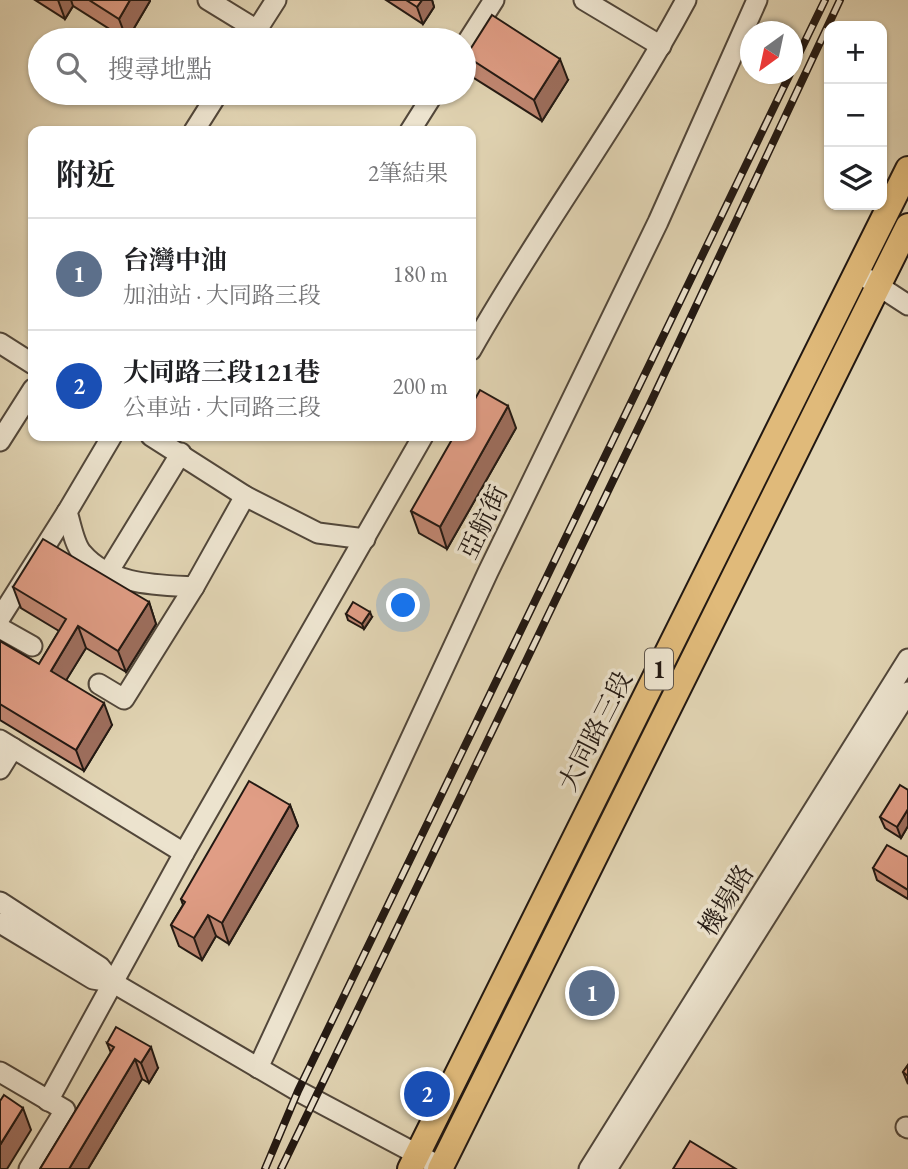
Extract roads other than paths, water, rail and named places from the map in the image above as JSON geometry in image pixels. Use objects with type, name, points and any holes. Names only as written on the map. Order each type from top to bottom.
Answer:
[{"type":"main road","name":"大同路三段","points":[[413,1162],[908,169]]},
{"type":"main road","name":"1","points":[[441,1168],[908,226]]},
{"type":"street","points":[[208,0],[245,28]]},
{"type":"street","points":[[258,28],[276,0]]},
{"type":"street","points":[[476,28],[494,0]]},
{"type":"street","points":[[584,0],[661,46]]},
{"type":"street","points":[[476,342],[500,298],[661,46],[686,0]]},
{"type":"street","name":"亞航街","points":[[258,1068],[488,572],[658,222],[757,0]]},
{"type":"street","points":[[197,126],[210,105]]},
{"type":"street","points":[[413,126],[426,105]]},
{"type":"street","points":[[857,272],[908,304]]},
{"type":"street","points":[[0,343],[28,361]]},
{"type":"street","points":[[0,441],[28,396]]},
{"type":"street","points":[[0,618],[109,441]]},
{"type":"street","points":[[160,441],[245,496],[318,533],[365,539]]},
{"type":"street","points":[[48,1101],[184,853],[420,441]]},
{"type":"street","points":[[107,574],[181,453]]},
{"type":"street","points":[[99,684],[124,699],[194,587],[245,496]]},
{"type":"street","points":[[67,512],[80,552],[107,574],[154,585],[194,587]]},
{"type":"street","points":[[0,628],[32,646]]},
{"type":"street","name":"機場路","points":[[589,1169],[908,659]]},
{"type":"street","name":"機場路","points":[[607,1169],[908,692]]},
{"type":"street","points":[[0,769],[6,744],[184,853]]},
{"type":"street","points":[[0,902],[100,967],[112,982],[413,1162],[441,1168]]},
{"type":"street","points":[[0,923],[93,979],[112,982]]},
{"type":"street","points":[[0,1073],[65,1110],[29,1169]]},
{"type":"railway","points":[[803,45],[825,0]]},
{"type":"railway","points":[[281,1169],[649,406],[840,0]]},
{"type":"railway","points":[[265,1169],[298,1091],[785,84]]},
{"type":"place","name":"台灣中油","points":[[592,993]]},
{"type":"place","name":"大同路三段121巷","points":[[427,1094]]}]
